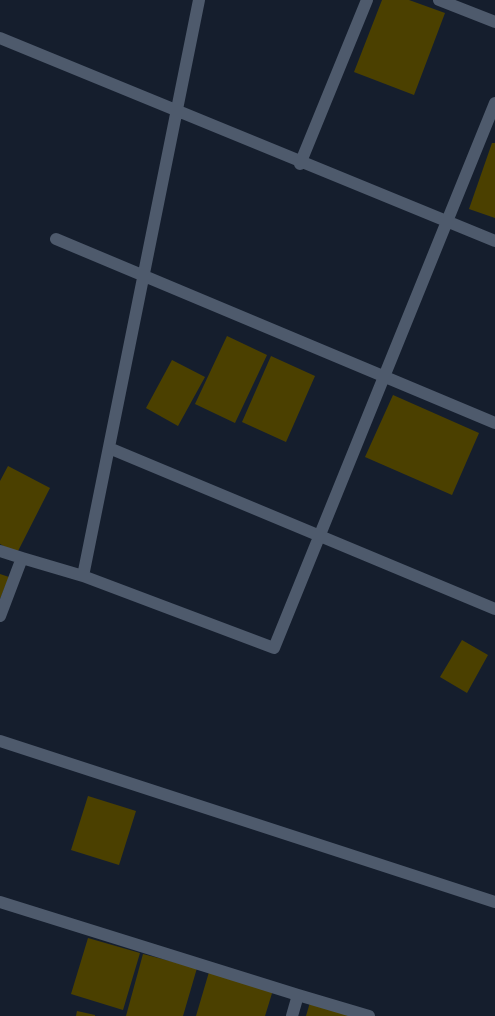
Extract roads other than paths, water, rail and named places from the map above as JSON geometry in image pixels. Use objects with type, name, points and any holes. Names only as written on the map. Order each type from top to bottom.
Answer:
[{"type":"street","points":[[82,576],[199,0]]},
{"type":"street","points":[[300,162],[367,0]]},
{"type":"street","points":[[438,0],[495,22]]},
{"type":"street","points":[[0,38],[300,162],[495,240]]},
{"type":"street","points":[[0,551],[82,576],[274,648],[495,103]]},
{"type":"street","points":[[56,239],[495,423]]},
{"type":"street","points":[[109,448],[495,609]]},
{"type":"street","points":[[0,616],[22,558]]},
{"type":"street","points":[[0,741],[495,902]]},
{"type":"street","points":[[0,902],[369,1016]]},
{"type":"street","points":[[292,1016],[298,995]]}]
